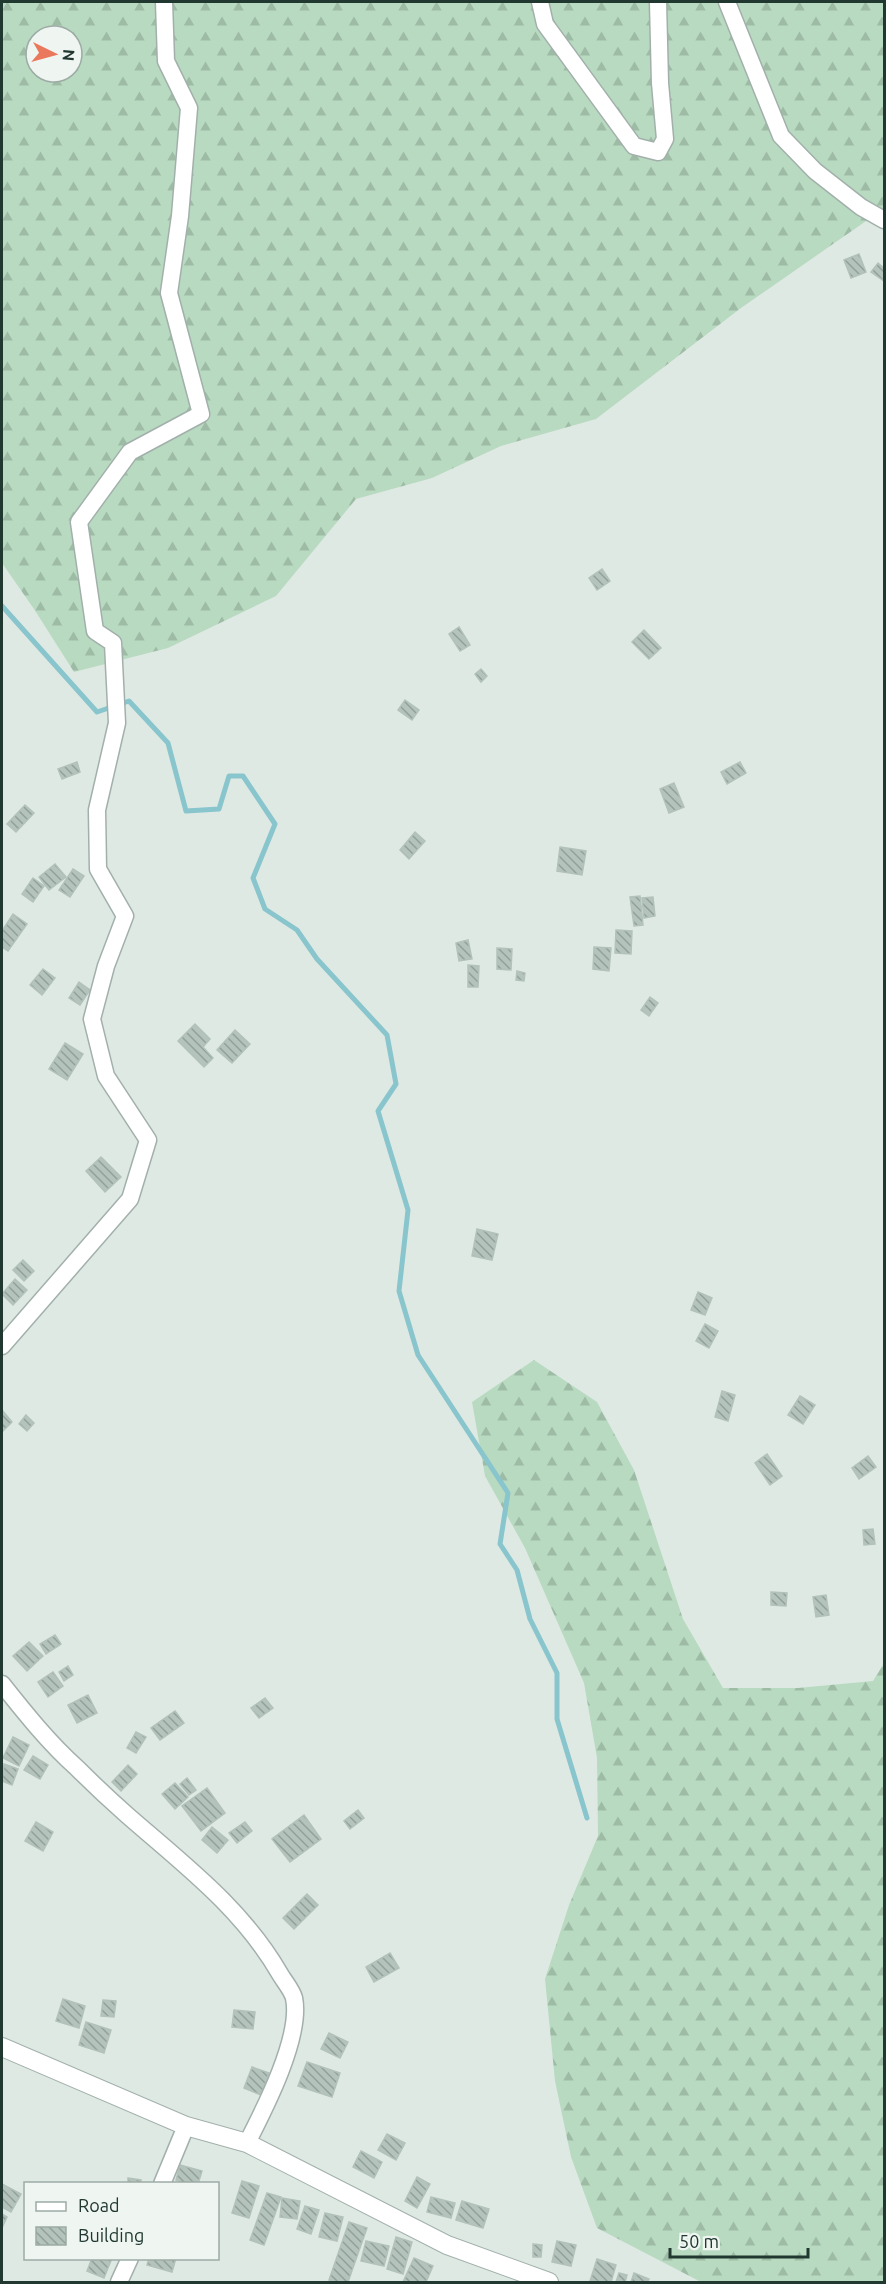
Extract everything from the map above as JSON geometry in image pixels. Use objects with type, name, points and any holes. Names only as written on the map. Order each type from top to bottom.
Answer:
[{"type":"street","points":[[2,1346],[130,1199],[148,1140],[106,1076],[92,1018],[106,966],[125,916],[98,869],[97,810],[117,723],[113,643],[95,631],[79,522],[130,453],[201,414],[169,293],[180,216],[189,108],[166,61],[164,2]]},
{"type":"street","points":[[540,2],[544,24],[634,146],[658,152],[665,139],[660,83],[658,2]]},
{"type":"street","points":[[727,2],[780,136],[815,171],[861,207],[885,220]]},
{"type":"street","points":[[2,1684],[27,1716],[74,1766],[223,1900],[267,1951],[294,1997],[293,2031],[268,2101],[247,2143]]},
{"type":"street","points":[[2,2047],[186,2126],[247,2143],[447,2245],[549,2283]]},
{"type":"street","points":[[163,2182],[186,2126]]},
{"type":"street","points":[[119,2283],[130,2260]]},
{"type":"green space","points":[[2,2],[884,2],[884,215],[869,219],[741,308],[596,419],[501,446],[432,478],[356,499],[276,596],[168,648],[74,672],[2,563]]},
{"type":"green space","points":[[534,1360],[597,1402],[634,1470],[683,1619],[723,1688],[798,1688],[873,1681],[884,1663],[884,2282],[701,2282],[597,2228],[571,2157],[555,2081],[545,1979],[569,1905],[598,1836],[597,1758],[584,1683],[525,1548],[485,1476],[472,1402]]},
{"type":"building","points":[[859,254],[866,272],[851,278],[844,260]]},
{"type":"building","points":[[878,263],[884,268],[884,281],[871,272]]},
{"type":"building","points":[[602,569],[610,581],[597,590],[589,578]]},
{"type":"building","points":[[459,627],[470,645],[460,651],[449,634]]},
{"type":"building","points":[[644,630],[661,648],[649,659],[632,642]]},
{"type":"building","points":[[481,669],[487,676],[481,682],[475,674]]},
{"type":"building","points":[[405,700],[419,710],[412,720],[398,710]]},
{"type":"building","points":[[77,762],[80,772],[62,779],[58,769]]},
{"type":"building","points":[[740,762],[746,773],[727,784],[721,772]]},
{"type":"building","points":[[674,783],[684,807],[669,813],[660,789]]},
{"type":"building","points":[[25,805],[34,813],[16,832],[7,824]]},
{"type":"building","points":[[415,832],[425,841],[409,859],[400,850]]},
{"type":"building","points":[[560,847],[586,851],[582,875],[557,871]]},
{"type":"building","points":[[55,864],[66,877],[49,890],[39,877]]},
{"type":"building","points":[[73,869],[84,876],[70,897],[59,890]]},
{"type":"building","points":[[33,878],[44,886],[33,902],[22,894]]},
{"type":"building","points":[[640,896],[643,925],[634,926],[630,897]]},
{"type":"building","points":[[653,897],[655,916],[644,918],[642,898]]},
{"type":"building","points":[[13,914],[27,924],[8,951],[2,947],[2,931]]},
{"type":"building","points":[[616,930],[632,931],[631,954],[615,953]]},
{"type":"building","points":[[468,940],[472,959],[459,961],[456,943]]},
{"type":"building","points":[[594,947],[611,948],[609,971],[593,969]]},
{"type":"building","points":[[497,948],[512,949],[511,970],[497,969]]},
{"type":"building","points":[[468,965],[479,966],[478,987],[468,987]]},
{"type":"building","points":[[43,969],[55,978],[42,995],[30,985]]},
{"type":"building","points":[[517,971],[525,973],[524,981],[516,980]]},
{"type":"building","points":[[79,982],[90,990],[80,1005],[69,998]]},
{"type":"building","points":[[650,997],[658,1003],[649,1016],[641,1010]]},
{"type":"building","points":[[195,1024],[210,1039],[203,1047],[213,1058],[204,1067],[178,1041]]},
{"type":"building","points":[[235,1030],[250,1044],[232,1063],[217,1050]]},
{"type":"building","points":[[65,1043],[83,1054],[67,1080],[49,1069]]},
{"type":"building","points":[[101,1157],[121,1177],[105,1192],[86,1171]]},
{"type":"building","points":[[477,1229],[498,1234],[492,1260],[472,1256]]},
{"type":"building","points":[[23,1260],[34,1271],[24,1281],[13,1270]]},
{"type":"building","points":[[15,1279],[27,1290],[13,1305],[2,1294]]},
{"type":"building","points":[[698,1292],[712,1298],[705,1315],[691,1310]]},
{"type":"building","points":[[705,1324],[718,1331],[709,1348],[696,1341]]},
{"type":"building","points":[[722,1391],[735,1395],[728,1421],[715,1417]]},
{"type":"building","points":[[800,1396],[815,1405],[803,1424],[788,1415]]},
{"type":"building","points":[[2,1410],[12,1422],[2,1432]]},
{"type":"building","points":[[26,1415],[34,1423],[27,1431],[19,1424]]},
{"type":"building","points":[[767,1454],[782,1476],[770,1485],[755,1463]]},
{"type":"building","points":[[868,1456],[876,1467],[859,1479],[852,1468]]},
{"type":"building","points":[[873,1529],[875,1544],[864,1545],[863,1530]]},
{"type":"building","points":[[771,1592],[787,1593],[786,1606],[771,1605]]},
{"type":"building","points":[[826,1595],[829,1615],[816,1617],[813,1597]]},
{"type":"building","points":[[55,1635],[61,1644],[46,1654],[40,1644]]},
{"type":"building","points":[[29,1642],[43,1656],[27,1671],[13,1656]]},
{"type":"building","points":[[68,1666],[73,1675],[64,1681],[59,1672]]},
{"type":"building","points":[[53,1672],[63,1686],[48,1697],[38,1682]]},
{"type":"building","points":[[88,1695],[97,1713],[77,1723],[68,1705]]},
{"type":"building","points":[[265,1698],[273,1708],[259,1718],[251,1708]]},
{"type":"building","points":[[175,1711],[184,1723],[160,1740],[151,1728]]},
{"type":"building","points":[[136,1732],[146,1737],[136,1753],[127,1748]]},
{"type":"building","points":[[13,1737],[29,1745],[19,1766],[3,1758]]},
{"type":"building","points":[[33,1756],[48,1765],[40,1779],[24,1770]]},
{"type":"building","points":[[4,1764],[18,1769],[12,1785],[2,1781]]},
{"type":"building","points":[[128,1765],[137,1774],[121,1791],[112,1782]]},
{"type":"building","points":[[187,1778],[196,1790],[189,1795],[180,1784]]},
{"type":"building","points":[[175,1783],[188,1797],[175,1809],[162,1794]]},
{"type":"building","points":[[207,1788],[225,1813],[201,1831],[182,1806]]},
{"type":"building","points":[[358,1810],[364,1818],[350,1829],[344,1821]]},
{"type":"building","points":[[304,1815],[321,1839],[290,1862],[272,1839]]},
{"type":"building","points":[[36,1822],[53,1832],[43,1851],[25,1841]]},
{"type":"building","points":[[245,1822],[252,1831],[237,1843],[229,1833]]},
{"type":"building","points":[[212,1827],[228,1840],[217,1853],[202,1840]]},
{"type":"building","points":[[307,1894],[318,1905],[294,1929],[283,1918]]},
{"type":"building","points":[[390,1953],[399,1968],[374,1982],[366,1967]]},
{"type":"building","points":[[63,1999],[85,2006],[79,2028],[56,2021]]},
{"type":"building","points":[[103,2000],[116,2001],[114,2017],[101,2016]]},
{"type":"building","points":[[234,2010],[255,2012],[253,2029],[232,2027]]},
{"type":"building","points":[[86,2022],[111,2030],[104,2053],[79,2045]]},
{"type":"building","points":[[329,2033],[348,2042],[340,2058],[321,2049]]},
{"type":"building","points":[[307,2062],[340,2073],[332,2097],[298,2086]]},
{"type":"building","points":[[252,2067],[269,2073],[261,2095],[244,2088]]},
{"type":"building","points":[[387,2134],[405,2143],[396,2160],[378,2150]]},
{"type":"building","points":[[361,2151],[382,2162],[374,2178],[353,2167]]},
{"type":"building","points":[[180,2165],[202,2171],[199,2182],[176,2180]]},
{"type":"building","points":[[417,2177],[430,2184],[417,2208],[405,2201]]},
{"type":"building","points":[[128,2178],[141,2180],[141,2182],[128,2182]]},
{"type":"building","points":[[242,2181],[259,2186],[249,2218],[232,2213]]},
{"type":"building","points":[[2,2184],[21,2194],[11,2212],[2,2207]]},
{"type":"building","points":[[267,2193],[281,2197],[264,2245],[250,2240]]},
{"type":"building","points":[[431,2197],[455,2203],[451,2218],[427,2212]]},
{"type":"building","points":[[282,2198],[300,2201],[297,2219],[280,2217]]},
{"type":"building","points":[[462,2201],[489,2209],[483,2228],[456,2220]]},
{"type":"building","points":[[305,2206],[319,2210],[311,2234],[297,2229]]},
{"type":"building","points":[[325,2213],[343,2217],[337,2241],[319,2237]]},
{"type":"building","points":[[2,2214],[7,2217],[2,2228]]},
{"type":"building","points":[[349,2222],[367,2228],[348,2282],[335,2282],[329,2280]]},
{"type":"building","points":[[396,2237],[412,2242],[403,2274],[387,2269]]},
{"type":"building","points":[[366,2241],[389,2246],[384,2266],[361,2261]]},
{"type":"building","points":[[557,2241],[576,2245],[571,2266],[552,2262]]},
{"type":"building","points":[[533,2244],[542,2245],[541,2257],[533,2257]]},
{"type":"building","points":[[414,2258],[433,2266],[426,2282],[403,2282]]},
{"type":"building","points":[[597,2259],[616,2265],[611,2282],[590,2281]]},
{"type":"building","points":[[91,2260],[111,2260],[104,2278],[87,2271]]},
{"type":"building","points":[[148,2260],[175,2260],[172,2272],[147,2265]]},
{"type":"building","points":[[619,2273],[627,2275],[625,2282],[616,2282]]},
{"type":"building","points":[[634,2273],[649,2279],[647,2282],[631,2282]]},
{"type":"waterway","points":[[2,606],[97,712],[129,701],[168,743],[186,811],[219,809],[229,776],[243,776],[275,824],[253,878],[265,909],[297,930],[317,959],[387,1035],[396,1084],[378,1111],[408,1210],[399,1291],[418,1355],[508,1493],[500,1544],[517,1570],[530,1619],[557,1673],[557,1719],[587,1818]]}]
